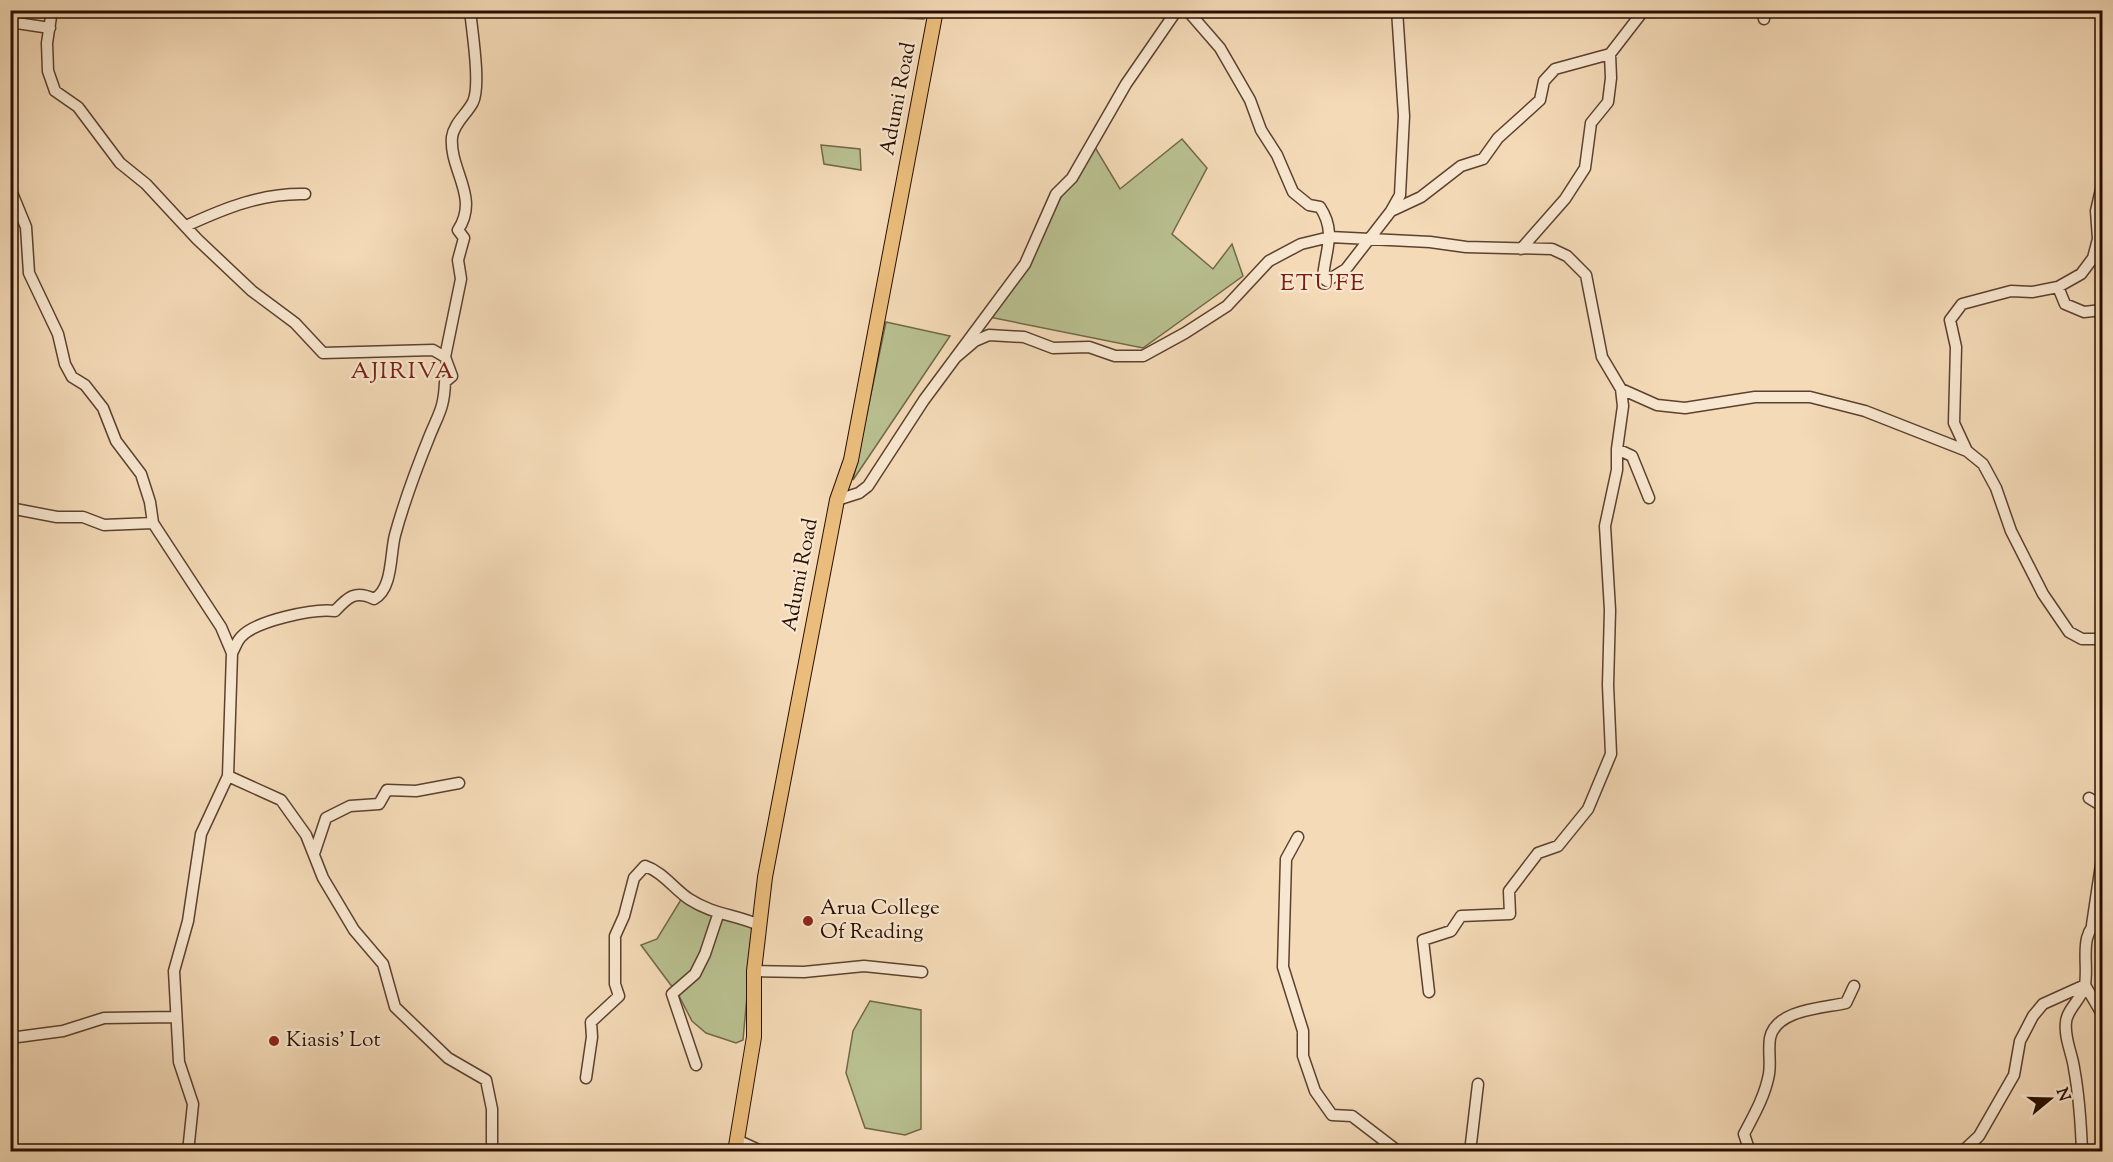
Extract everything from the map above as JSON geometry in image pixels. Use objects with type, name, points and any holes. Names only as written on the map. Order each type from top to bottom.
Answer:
[{"type":"main road","name":"Adumi Road","points":[[736,1146],[754,1037],[754,971],[765,877],[794,713],[837,500],[851,460],[936,10]]},
{"type":"street","points":[[52,10],[47,44],[48,71],[56,91],[78,106],[120,163],[146,184],[252,291],[295,323],[323,353],[433,350],[445,357]]},
{"type":"street","points":[[188,1152],[193,1104],[179,1062],[174,970],[188,921],[201,834],[228,776],[232,653],[240,637],[251,629],[302,612],[335,611],[350,596],[357,593],[374,599],[380,596],[385,586],[395,536],[431,433],[441,417],[445,382],[452,376],[445,357],[461,279],[458,260],[464,238],[458,230],[466,217],[463,181],[455,161],[452,137],[458,122],[474,100],[475,60],[471,10]]},
{"type":"street","points":[[837,500],[859,493],[868,486],[924,400],[1025,264],[1056,194],[1072,178],[1126,84],[1177,10]]},
{"type":"street","points":[[1187,10],[1220,48],[1250,100],[1260,130],[1277,155],[1293,192],[1308,205],[1320,207],[1329,220],[1330,237],[1323,278],[1327,281],[1346,269],[1391,211],[1400,195],[1404,116],[1397,10]]},
{"type":"street","points":[[1391,211],[1420,197],[1461,166],[1483,159],[1498,138],[1540,100],[1544,81],[1555,69],[1610,54],[1644,10]]},
{"type":"street","points":[[10,22],[50,28]]},
{"type":"street","points":[[1521,249],[1565,199],[1585,168],[1591,123],[1608,102],[1611,78],[1610,54]]},
{"type":"street","points":[[1967,451],[1954,423],[1956,347],[1950,320],[1962,304],[2011,291],[2032,292],[2058,287],[2081,274],[2093,258],[2098,239],[2096,211],[2103,185]]},
{"type":"street","points":[[10,188],[26,227],[29,273],[58,334],[65,364],[72,377],[85,385],[104,408],[116,441],[141,474],[150,502],[153,523],[221,627],[232,653]]},
{"type":"street","points":[[186,226],[223,209],[269,196],[305,194]]},
{"type":"street","points":[[955,358],[975,341],[988,335],[1024,337],[1053,348],[1089,347],[1115,356],[1143,356],[1227,306],[1269,261],[1301,244],[1330,237],[1466,248],[1552,249],[1567,256],[1586,275],[1602,357],[1621,389],[1623,406],[1617,449],[1617,470],[1605,526],[1610,610],[1608,685],[1611,753],[1606,770],[1588,809],[1558,846],[1538,853],[1509,891],[1510,914],[1461,916],[1451,931],[1423,940],[1429,992]]},
{"type":"street","points":[[2058,287],[2065,304],[2084,312],[2103,310]]},
{"type":"street","points":[[1621,389],[1657,405],[1685,408],[1755,397],[1810,397],[1865,411],[1967,451],[1983,465],[1995,488],[2011,531],[2043,594],[2069,632],[2082,639],[2103,639]]},
{"type":"street","points":[[1617,449],[1632,456],[1649,498]]},
{"type":"street","points":[[10,508],[57,517],[83,517],[104,525],[153,523]]},
{"type":"street","points":[[228,776],[281,800],[306,835],[323,878],[354,930],[383,964],[395,1007],[448,1058],[486,1080],[492,1109],[492,1152]]},
{"type":"street","points":[[314,854],[326,818],[350,806],[379,804],[387,790],[416,791],[459,783]]},
{"type":"street","points":[[2089,798],[2103,806]]},
{"type":"street","points":[[1299,837],[1286,859],[1283,967],[1303,1031],[1303,1056],[1315,1091],[1332,1115],[1352,1116],[1399,1152]]},
{"type":"street","points":[[2082,1152],[2074,1066],[2067,1041],[2066,1021],[2085,986],[2084,950],[2092,925],[2103,858]]},
{"type":"street","points":[[586,1078],[592,1037],[591,1022],[619,996],[614,976],[615,936],[624,916],[634,878],[645,866],[656,870],[689,899],[718,915],[759,925]]},
{"type":"street","points":[[696,1065],[672,994],[695,974],[705,954],[718,915]]},
{"type":"street","points":[[2092,925],[2103,918]]},
{"type":"street","points":[[754,971],[804,972],[864,966],[922,972]]},
{"type":"street","points":[[1750,1152],[1744,1134],[1761,1100],[1769,1074],[1771,1035],[1782,1020],[1803,1011],[1846,1003],[1854,986]]},
{"type":"street","points":[[2085,986],[2103,1014]]},
{"type":"street","points":[[1972,1152],[2014,1075],[2020,1041],[2033,1016],[2043,1004],[2085,986]]},
{"type":"street","points":[[10,1038],[63,1031],[104,1018],[175,1017]]},
{"type":"street","points":[[1470,1152],[1478,1084]]},
{"type":"street","points":[[1962,1152],[1979,1136]]},
{"type":"street","points":[[736,1146],[763,1152]]},
{"type":"green space","points":[[852,11],[925,11],[924,19],[862,17]]},
{"type":"green space","points":[[1182,139],[1207,168],[1172,234],[1213,269],[1232,244],[1243,276],[1143,348],[989,317],[1093,144],[1120,189]]},
{"type":"green space","points":[[821,145],[860,149],[861,170],[824,164]]},
{"type":"green space","points":[[886,322],[950,336],[853,480]]},
{"type":"green space","points":[[682,898],[749,921],[753,929],[743,1040],[736,1043],[706,1033],[692,1021],[679,996],[641,945],[657,939]]},
{"type":"green space","points":[[870,1001],[921,1010],[921,1129],[905,1135],[865,1128],[846,1073],[853,1031]]},
{"type":"place","name":"Arua College Of Reading","points":[[808,921]]},
{"type":"place","name":"Kiasis' Lot","points":[[274,1041]]},
{"type":"district","name":"ETUFE","points":[[1323,284]]},
{"type":"district","name":"AJIRIVA","points":[[403,372]]}]
